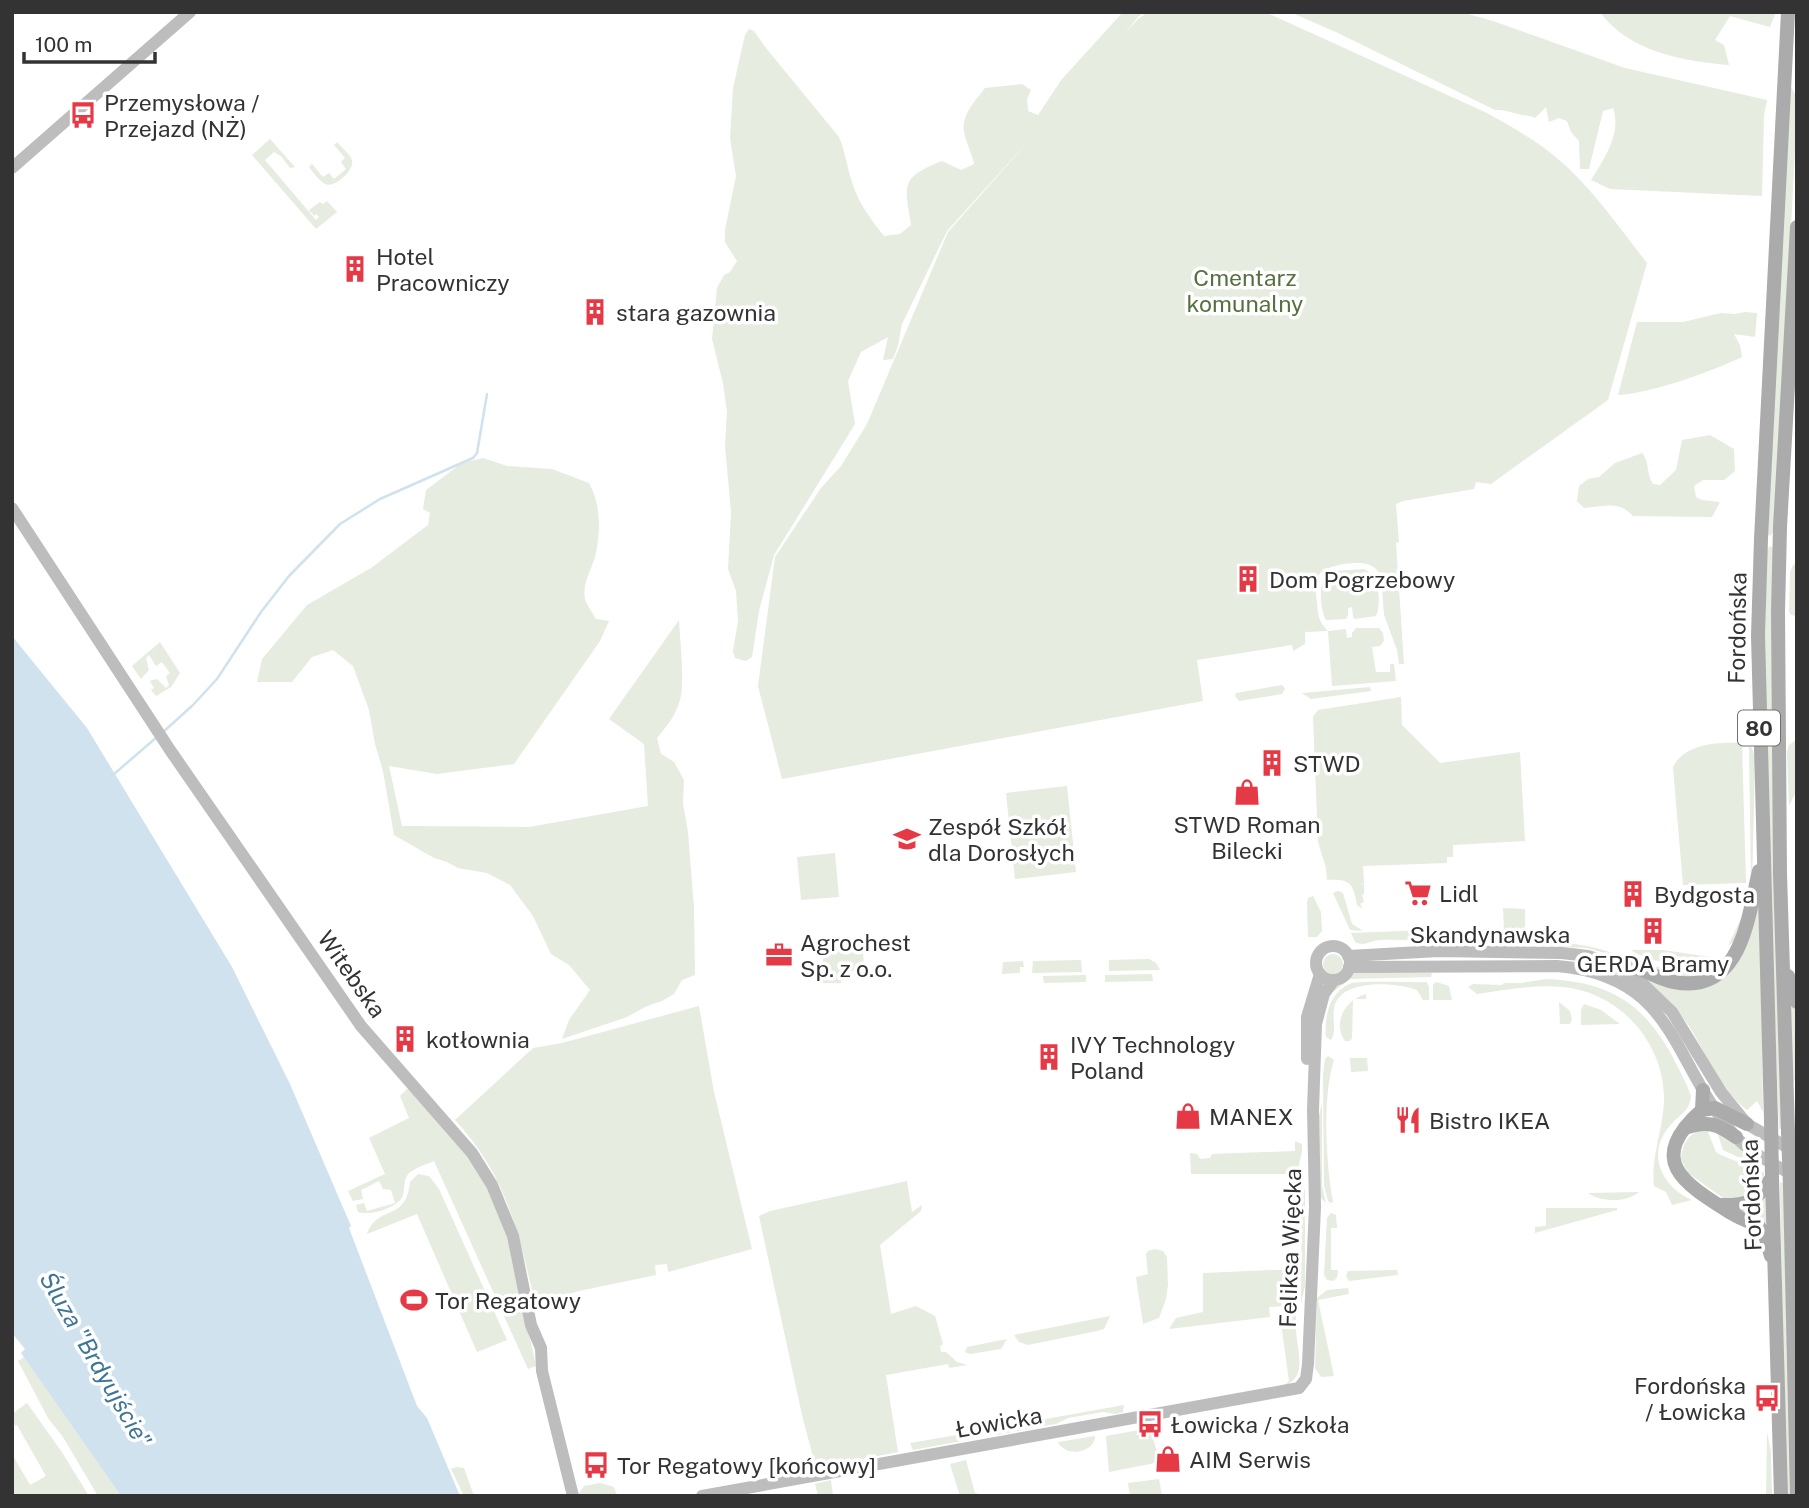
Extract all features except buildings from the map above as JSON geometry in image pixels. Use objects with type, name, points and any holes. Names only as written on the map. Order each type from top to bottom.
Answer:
[{"type":"main road","name":"Fordońska","points":[[1781,1496],[1776,1274],[1777,1174],[1771,1120],[1758,664],[1761,539],[1788,12]]},
{"type":"main road","name":"Fordońska","points":[[1797,227],[1778,601],[1780,874],[1788,1131],[1793,1182],[1797,1496]]},
{"type":"main road","points":[[1612,964],[1637,968],[1681,983],[1702,981],[1718,973],[1733,958],[1741,942],[1763,853]]},
{"type":"main road","points":[[1784,954],[1790,986],[1797,1002]]},
{"type":"main road","points":[[1788,1109],[1797,1086]]},
{"type":"main road","points":[[1703,1090],[1709,1109]]},
{"type":"main road","points":[[1709,1109],[1748,1124]]},
{"type":"main road","points":[[1709,1109],[1685,1128],[1674,1147],[1676,1171],[1693,1188],[1763,1231],[1776,1274]]},
{"type":"main road","points":[[1685,1128],[1701,1123],[1713,1123],[1736,1137]]},
{"type":"main road","points":[[1719,1205],[1736,1206],[1751,1201],[1777,1174]]},
{"type":"main road","points":[[1793,1326],[1797,1311]]},
{"type":"street","points":[[12,168],[190,12]]},
{"type":"street","name":"Witebska","points":[[12,508],[170,750],[361,1026],[472,1153],[492,1185],[513,1236],[531,1325],[541,1348],[542,1371],[573,1496]]},
{"type":"street","points":[[1336,947],[1349,962],[1344,976],[1334,980],[1320,974],[1316,963],[1317,957],[1325,949],[1336,947]]},
{"type":"street","name":"Skandynawska","points":[[1349,962],[1439,951],[1562,953],[1588,956],[1612,964],[1643,984],[1672,1012],[1721,1092],[1748,1124],[1797,1153]]},
{"type":"street","name":"Skandynawska","points":[[1349,962],[1557,966],[1603,974],[1639,994],[1657,1011],[1679,1044],[1703,1090]]},
{"type":"street","name":"Feliksa Więcka","points":[[1313,1111],[1307,1072],[1307,1017],[1320,974]]},
{"type":"street","name":"Feliksa Więcka","points":[[1302,1386],[1307,1374],[1315,1208],[1313,1111],[1316,1024],[1324,994],[1334,980]]},
{"type":"street","points":[[1709,1109],[1777,1174],[1793,1182]]},
{"type":"street","name":"Łowicka","points":[[702,1496],[1292,1391],[1302,1386]]},
{"type":"green space","name":"Cmentarz komunalny","points":[[1123,12],[1145,12],[1124,34],[1148,12],[1265,12],[1487,113],[1524,134],[1559,159],[1597,199],[1647,263],[1608,400],[1491,484],[1476,482],[1474,489],[1396,504],[1404,664],[1399,664],[1397,650],[1384,615],[1380,574],[1365,564],[1342,564],[1322,571],[1316,581],[1318,614],[1328,631],[1305,632],[1305,644],[1293,651],[1292,645],[1197,660],[1203,701],[782,779],[758,686],[775,557],[821,488],[841,466],[867,424],[948,232],[1033,136],[947,231],[902,324],[893,359],[883,360],[888,337],[861,352],[848,381],[855,424],[774,555],[759,611],[752,657],[746,661],[735,658],[733,651],[738,621],[736,591],[728,569],[731,512],[725,446],[727,412],[712,339],[717,288],[724,275],[730,272],[737,261],[725,242],[725,230],[736,176],[730,138],[733,88],[745,35],[749,29],[754,31],[839,137],[856,192],[866,212],[884,236],[900,234],[911,225],[907,201],[908,184],[918,173],[942,161],[961,170],[974,164],[964,126],[970,108],[985,88],[1022,84],[1031,90],[1027,99],[1028,111],[1038,115],[1062,79]]},
{"type":"green space","points":[[1290,12],[1461,12],[1625,68],[1767,100],[1764,116],[1762,196],[1610,189],[1591,180],[1606,155],[1613,136],[1613,108],[1603,111],[1589,169],[1580,169],[1579,141],[1571,132],[1567,121],[1559,118],[1549,122],[1546,107],[1535,118],[1495,110]]},
{"type":"green space","points":[[1600,12],[1776,12],[1770,27],[1730,16],[1715,40],[1724,45],[1729,65],[1694,61],[1658,52],[1626,37]]},
{"type":"green space","points":[[1789,83],[1797,98],[1797,114],[1775,530],[1770,536],[1768,534]]},
{"type":"green space","points":[[270,139],[295,167],[290,168],[281,156],[274,152],[265,160],[316,220],[319,217],[309,210],[320,202],[323,204],[327,201],[337,212],[316,229],[252,155]]},
{"type":"green space","points":[[337,142],[349,155],[352,164],[347,173],[329,185],[318,179],[309,167],[312,164],[323,177],[329,173],[334,179],[346,169],[341,162],[345,158],[334,145]]},
{"type":"green space","points":[[1721,313],[1757,313],[1755,337],[1734,334],[1742,357],[1681,381],[1618,395],[1637,322],[1683,322]]},
{"type":"green space","points":[[1710,435],[1734,449],[1735,471],[1724,480],[1703,480],[1694,486],[1696,497],[1720,502],[1712,517],[1633,516],[1616,506],[1584,508],[1577,501],[1579,486],[1588,479],[1599,477],[1615,463],[1642,453],[1653,484],[1660,485],[1676,470],[1682,440]]},
{"type":"green space","points":[[483,458],[507,466],[552,469],[589,483],[598,509],[599,528],[595,557],[585,588],[585,599],[596,619],[609,621],[600,641],[514,764],[437,774],[389,766],[402,826],[529,827],[648,806],[644,744],[609,719],[679,620],[682,672],[680,700],[668,725],[657,738],[661,754],[674,762],[684,780],[683,804],[694,908],[695,975],[682,980],[674,994],[662,1001],[627,1017],[562,1039],[569,1020],[590,990],[569,965],[551,954],[533,916],[510,885],[487,873],[458,868],[434,858],[394,835],[369,710],[353,666],[333,650],[312,657],[292,682],[257,682],[262,659],[307,605],[371,568],[428,525],[430,513],[423,509],[426,490],[462,463]]},
{"type":"green space","points":[[1770,546],[1774,548],[1783,1131],[1779,1128],[1766,782],[1764,685],[1767,550]]},
{"type":"green space","points":[[1797,563],[1796,616],[1789,612],[1790,572]]},
{"type":"green space","points":[[1364,569],[1373,577],[1378,590],[1376,616],[1355,619],[1352,607],[1348,608],[1346,619],[1326,620],[1321,598],[1324,577],[1332,571]]},
{"type":"green space","points":[[1356,628],[1379,628],[1384,641],[1380,646],[1372,647],[1376,672],[1390,672],[1390,664],[1394,664],[1396,681],[1332,686],[1328,631],[1346,629],[1347,638],[1352,637]]},
{"type":"green space","points":[[160,642],[180,673],[171,687],[156,696],[151,690],[154,688],[150,681],[145,682],[157,679],[166,688],[169,685],[166,676],[170,673],[162,662],[156,666],[149,655],[146,658],[149,670],[141,679],[132,666]]},
{"type":"green space","points":[[1282,685],[1285,689],[1282,694],[1239,701],[1235,696],[1236,693]]},
{"type":"green space","points":[[1370,687],[1371,691],[1311,699],[1302,693]]},
{"type":"green space","points":[[1401,697],[1402,725],[1440,763],[1520,752],[1525,841],[1453,845],[1453,857],[1447,857],[1447,863],[1363,866],[1364,884],[1360,883],[1364,885],[1364,902],[1360,904],[1361,908],[1357,905],[1349,884],[1341,880],[1327,880],[1318,842],[1313,717],[1318,710]]},
{"type":"green space","points":[[1797,739],[1797,790],[1789,806],[1787,752],[1789,745]]},
{"type":"green space","points":[[1742,743],[1746,883],[1683,885],[1673,767],[1678,759],[1694,749],[1713,744]]},
{"type":"green space","points":[[1749,746],[1755,758],[1752,890],[1745,909],[1751,888]]},
{"type":"green space","points":[[1067,786],[1076,872],[1015,879],[1006,793]]},
{"type":"green space","points":[[835,853],[839,897],[801,900],[797,857]]},
{"type":"green space","points":[[1760,881],[1763,1112],[1757,1101],[1747,1110],[1737,1101],[1721,1081],[1683,1018],[1636,972],[1655,979],[1722,974]]},
{"type":"green space","points":[[1333,893],[1343,893],[1352,924],[1363,931],[1350,930]]},
{"type":"green space","points":[[1313,896],[1321,912],[1322,931],[1317,937],[1308,937],[1307,903],[1308,898]]},
{"type":"green space","points":[[1503,908],[1525,909],[1525,936],[1468,939],[1468,931],[1504,930]]},
{"type":"green space","points":[[1745,910],[1734,941],[1728,946]]},
{"type":"green space","points":[[1450,929],[1446,940],[1381,940],[1362,944],[1355,942],[1351,933]]},
{"type":"green space","points":[[823,943],[858,943],[863,949],[864,970],[841,972],[841,983],[823,983]]},
{"type":"green space","points":[[1532,943],[1587,946],[1671,969],[1688,971],[1720,963],[1722,966],[1695,979],[1659,974],[1587,948],[1536,946]]},
{"type":"green space","points":[[1631,950],[1663,950],[1717,958],[1699,965],[1674,964],[1661,962]]},
{"type":"green space","points":[[1333,954],[1340,957],[1343,964],[1340,971],[1333,974],[1326,971],[1323,964],[1326,957]]},
{"type":"green space","points":[[1149,959],[1156,963],[1160,970],[1109,971],[1109,960]]},
{"type":"green space","points":[[1081,960],[1082,972],[1032,973],[1033,961]]},
{"type":"green space","points":[[1023,961],[1024,967],[1020,967],[1020,973],[1002,974],[1003,962]]},
{"type":"green space","points":[[1357,971],[1432,973],[1431,977],[1350,979],[1333,992],[1334,986]]},
{"type":"green space","points":[[1152,974],[1153,981],[1105,982],[1105,975]]},
{"type":"green space","points":[[1086,975],[1086,982],[1044,983],[1043,976]]},
{"type":"green space","points":[[1547,979],[1587,984],[1619,997],[1646,1019],[1659,1034],[1691,1096],[1686,1110],[1662,1137],[1658,1159],[1665,1178],[1681,1194],[1692,1200],[1672,1205],[1666,1192],[1654,1186],[1654,1164],[1664,1095],[1655,1056],[1646,1038],[1633,1022],[1602,998],[1583,991],[1541,986],[1477,994],[1468,987],[1473,984],[1502,985]]},
{"type":"green space","points":[[1426,982],[1429,986],[1429,1000],[1423,1000],[1417,990],[1396,985],[1370,985],[1346,991],[1338,998],[1334,1008],[1333,1036],[1331,1040],[1326,1037],[1326,1022],[1332,1000],[1349,984]]},
{"type":"green space","points":[[1436,982],[1449,986],[1452,1000],[1433,1000],[1433,985]]},
{"type":"green space","points":[[1788,995],[1797,1009],[1797,1074],[1793,1083]]},
{"type":"green space","points":[[1355,999],[1352,1038],[1345,1041],[1341,1034],[1341,1019],[1347,1006]]},
{"type":"green space","points":[[1559,1002],[1570,1011],[1570,1024],[1560,1024]]},
{"type":"green space","points":[[1584,1004],[1601,1010],[1620,1024],[1581,1025],[1581,1010]]},
{"type":"green space","points":[[699,1006],[714,1092],[752,1249],[668,1272],[667,1264],[655,1265],[656,1275],[545,1301],[533,1294],[514,1223],[497,1180],[472,1140],[455,1120],[533,1048],[562,1043]]},
{"type":"green space","points":[[1328,1056],[1334,1060],[1327,1111],[1331,1203],[1324,1185],[1323,1074]]},
{"type":"green space","points":[[1350,1058],[1367,1058],[1368,1071],[1351,1072]]},
{"type":"green space","points":[[407,1089],[412,1090],[458,1142],[493,1196],[510,1245],[536,1366],[528,1369],[434,1161],[409,1173],[400,1200],[384,1210],[363,1213],[358,1212],[356,1205],[364,1203],[367,1211],[395,1203],[391,1190],[383,1189],[379,1181],[361,1190],[363,1199],[353,1201],[348,1191],[385,1174],[369,1138],[409,1118],[400,1096]]},
{"type":"green space","points":[[1322,1103],[1322,1186],[1326,1203],[1320,1197],[1319,1116]]},
{"type":"green space","points":[[1706,1127],[1716,1152],[1764,1173],[1764,1179],[1756,1194],[1726,1200],[1688,1173],[1681,1159],[1683,1147],[1691,1135]]},
{"type":"green space","points":[[1716,1129],[1762,1164],[1751,1163],[1723,1150]]},
{"type":"green space","points":[[1295,1141],[1302,1144],[1298,1174],[1191,1174],[1190,1153],[1197,1154],[1200,1159],[1210,1158],[1212,1154],[1295,1151]]},
{"type":"green space","points":[[418,1174],[429,1176],[439,1189],[507,1340],[477,1352],[417,1214],[367,1234],[378,1219],[403,1203],[410,1182]]},
{"type":"green space","points":[[907,1181],[912,1212],[922,1205],[921,1211],[880,1245],[891,1314],[916,1306],[935,1316],[943,1344],[940,1346],[941,1352],[946,1352],[957,1362],[968,1365],[949,1368],[948,1364],[886,1375],[898,1452],[816,1468],[759,1216],[770,1211]]},
{"type":"green space","points":[[1780,1182],[1784,1184],[1792,1496],[1786,1496]]},
{"type":"green space","points":[[1302,1186],[1305,1190],[1305,1286],[1301,1304]]},
{"type":"green space","points":[[1769,1190],[1771,1236],[1735,1211]]},
{"type":"green space","points":[[1639,1192],[1628,1198],[1614,1200],[1588,1193]]},
{"type":"green space","points":[[1546,1208],[1617,1210],[1535,1233],[1535,1227],[1546,1226]]},
{"type":"green space","points":[[1331,1213],[1336,1215],[1337,1228],[1331,1228],[1331,1270],[1338,1270],[1337,1278],[1333,1281],[1327,1280],[1324,1275],[1327,1218]]},
{"type":"green space","points":[[1155,1249],[1163,1251],[1167,1257],[1166,1299],[1159,1318],[1143,1324],[1136,1277],[1148,1274],[1146,1254]]},
{"type":"green space","points":[[1298,1269],[1296,1321],[1293,1321],[1293,1327],[1296,1328],[1300,1361],[1297,1375],[1285,1385],[1289,1381],[1280,1316],[1288,1314],[1286,1306],[1269,1307],[1270,1317],[1169,1329],[1176,1318],[1203,1312],[1203,1273]]},
{"type":"green space","points":[[1397,1270],[1398,1275],[1349,1281],[1346,1276],[1348,1271]]},
{"type":"green space","points":[[1348,1288],[1349,1294],[1318,1300],[1334,1376],[1321,1377],[1315,1368],[1317,1298],[1327,1290]]},
{"type":"green space","points":[[1110,1316],[1104,1329],[1028,1345],[1019,1342],[1014,1335]]},
{"type":"green space","points":[[1007,1339],[1001,1349],[970,1354],[965,1352],[967,1347]]},
{"type":"green space","points":[[24,1357],[121,1496],[98,1496],[63,1437],[48,1418],[18,1361]]},
{"type":"green space","points":[[27,1403],[89,1496],[12,1496],[12,1454],[30,1485],[46,1476],[17,1425],[15,1426],[12,1414]]},
{"type":"green space","points":[[1124,1405],[1123,1412],[1116,1414],[1103,1412],[1068,1418],[1056,1424],[996,1435],[990,1429]]},
{"type":"green space","points":[[1150,1428],[1160,1462],[1109,1472],[1106,1436]]},
{"type":"green space","points":[[1767,1432],[1771,1452],[1772,1496],[1766,1496]]},
{"type":"green space","points":[[969,1433],[967,1440],[913,1450],[910,1443]]},
{"type":"green space","points":[[1095,1436],[1094,1442],[1085,1450],[1073,1452],[1058,1442]]},
{"type":"green space","points":[[966,1460],[975,1493],[985,1496],[960,1496],[950,1464]]},
{"type":"green space","points":[[464,1468],[474,1496],[464,1496],[451,1469]]},
{"type":"green space","points":[[1159,1479],[1162,1496],[1130,1496],[1128,1483]]},
{"type":"green space","points":[[831,1480],[833,1496],[818,1496],[815,1484]]},
{"type":"green space","points":[[600,1483],[614,1487],[617,1496],[577,1496],[584,1486]]},
{"type":"water","name":"Śluza \"Brdyujście\"","points":[[12,636],[87,728],[232,967],[290,1084],[351,1226],[349,1228],[417,1406],[427,1418],[460,1496],[121,1496],[21,1353],[25,1349],[12,1333]]},
{"type":"waterway","points":[[162,733],[217,679],[261,612],[289,576],[340,524],[380,499],[473,458],[477,453],[487,394]]},
{"type":"waterway","points":[[114,774],[157,737]]},
{"type":"place","name":"Przemysłowa / Przejazd (NŻ)","points":[[83,115]]},
{"type":"place","name":"Hotel Pracowniczy","points":[[355,269]]},
{"type":"place","name":"stara gazownia","points":[[595,312]]},
{"type":"place","name":"Dom Pogrzebowy","points":[[1248,579]]},
{"type":"place","name":"STWD","points":[[1272,763]]},
{"type":"place","name":"STWD Roman Bilecki","points":[[1247,792]]},
{"type":"place","name":"Zespół Szkół dla Dorosłych","points":[[907,839]]},
{"type":"place","name":"Lidl","points":[[1418,893]]},
{"type":"place","name":"Bydgosta","points":[[1633,894]]},
{"type":"place","name":"GERDA Bramy","points":[[1653,931]]},
{"type":"place","name":"Agrochest Sp. z o.o.","points":[[779,955]]},
{"type":"place","name":"kotłownia","points":[[405,1039]]},
{"type":"place","name":"IVY Technology Poland","points":[[1049,1057]]},
{"type":"place","name":"MANEX","points":[[1188,1116]]},
{"type":"place","name":"Bistro IKEA","points":[[1408,1120]]},
{"type":"place","name":"Tor Regatowy","points":[[414,1300]]},
{"type":"place","name":"Fordońska / Łowicka","points":[[1767,1398]]},
{"type":"place","name":"Łowicka / Szkoła","points":[[1150,1424]]},
{"type":"place","name":"AIM Serwis","points":[[1168,1459]]},
{"type":"place","name":"Tor Regatowy [końcowy]","points":[[596,1465]]}]
